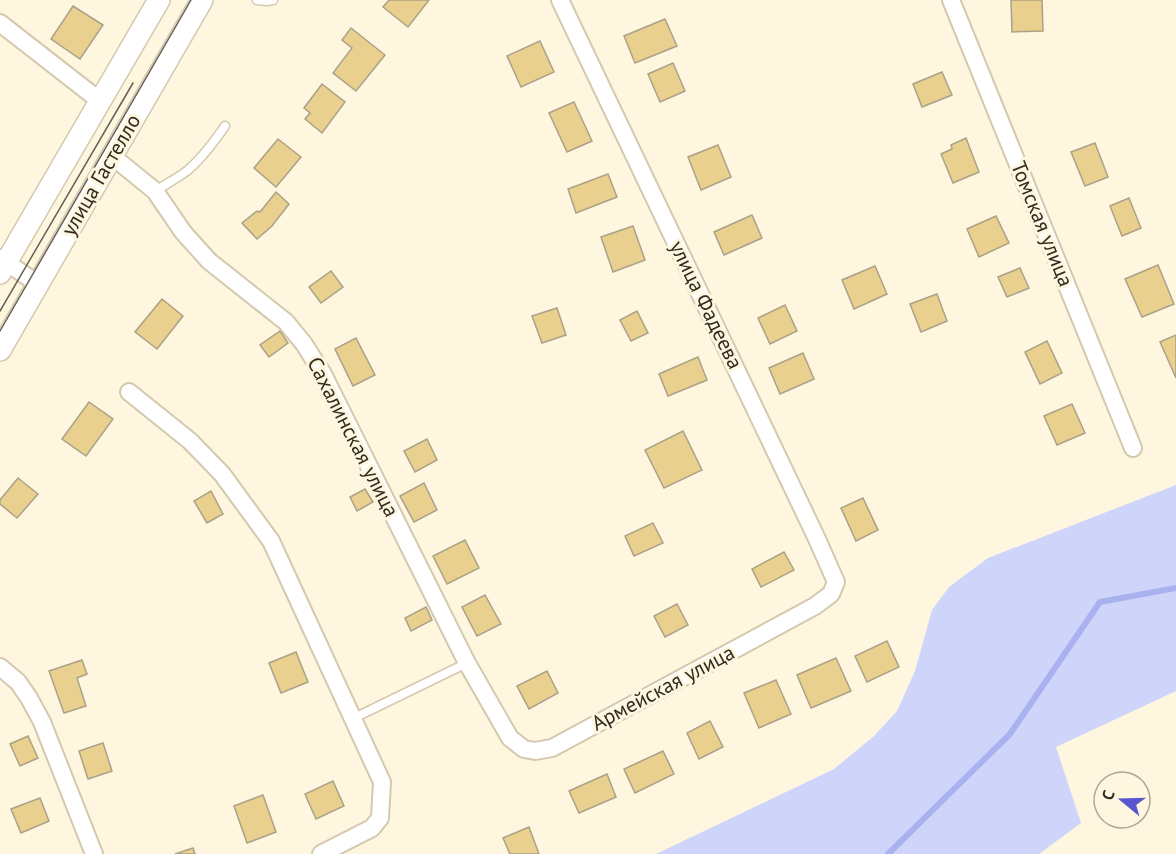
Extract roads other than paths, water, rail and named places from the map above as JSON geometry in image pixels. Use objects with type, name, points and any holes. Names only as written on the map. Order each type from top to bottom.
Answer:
[{"type":"street","points":[[38,284],[2,265],[159,0]]},
{"type":"street","name":"улица Гастелло","points":[[0,350],[202,0]]},
{"type":"street","name":"улица Фадеева","points":[[560,0],[836,582],[831,594],[815,606]]},
{"type":"street","name":"Томская улица","points":[[951,0],[1133,448]]},
{"type":"street","points":[[0,23],[100,100]]},
{"type":"street","name":"Сахалинская улица","points":[[112,156],[155,191],[183,232],[209,261],[286,322],[304,344],[323,374],[467,663],[510,738]]},
{"type":"street","points":[[129,392],[190,441],[222,474],[271,541],[382,782],[380,818],[372,828],[321,854]]},
{"type":"street","name":"Армейская улица","points":[[510,738],[524,749],[535,751],[552,748],[815,606]]},
{"type":"street","points":[[0,667],[18,682],[42,722],[94,854]]},
{"type":"lane","points":[[257,0],[273,0]]},
{"type":"lane","points":[[155,191],[196,162],[208,150],[225,126]]},
{"type":"lane","points":[[352,719],[467,663]]},
{"type":"waterway","points":[[888,854],[1010,734],[1100,602],[1176,588]]},
{"type":"tram line","points":[[0,331],[191,0]]},
{"type":"tram line","points":[[0,311],[133,83]]}]
